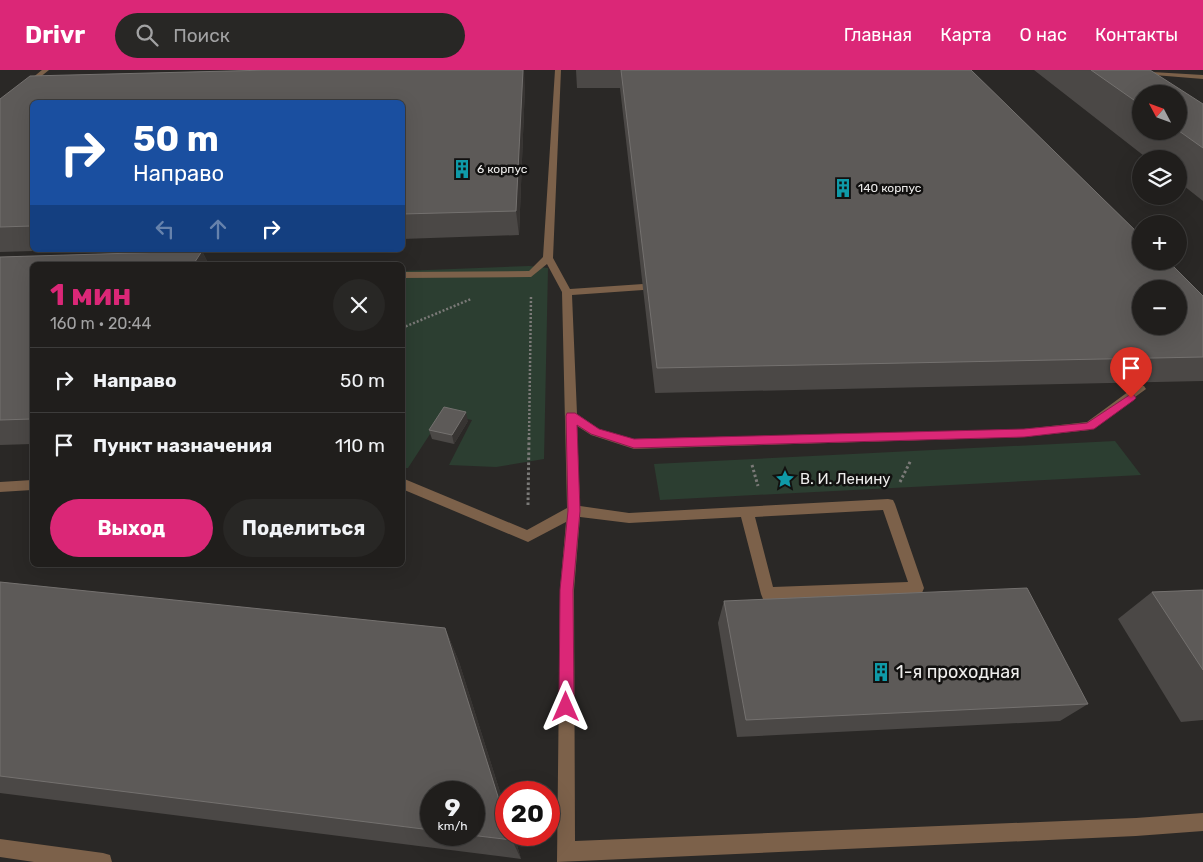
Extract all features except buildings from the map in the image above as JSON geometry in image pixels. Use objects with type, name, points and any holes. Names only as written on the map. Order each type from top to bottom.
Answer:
[{"type":"lane","points":[[0,107],[46,70]]},
{"type":"lane","points":[[558,70],[548,258],[567,292],[574,511],[567,590],[566,856],[1203,822]]},
{"type":"lane","points":[[1154,73],[1203,77]]},
{"type":"lane","points":[[405,275],[531,274],[548,258]]},
{"type":"lane","points":[[567,292],[643,287]]},
{"type":"lane","points":[[571,416],[595,432],[634,444],[1024,433],[1090,426],[1140,389]]},
{"type":"lane","points":[[405,484],[528,536],[574,511],[629,518],[888,504],[917,588],[768,594],[748,512]]},
{"type":"lane","points":[[0,487],[30,485]]},
{"type":"lane","points":[[0,848],[103,862]]},
{"type":"path","points":[[528,536],[531,274]]},
{"type":"path","points":[[405,327],[476,297]]},
{"type":"path","points":[[888,504],[924,436]]},
{"type":"path","points":[[746,440],[764,512]]},
{"type":"green space","points":[[529,266],[548,268],[544,459],[496,467],[449,465],[472,420],[443,414],[408,468],[405,468],[405,271]]},
{"type":"green space","points":[[1115,441],[1141,475],[660,500],[654,464]]},
{"type":"place","name":"6 корпус","points":[[462,169]]},
{"type":"place","name":"140 корпус","points":[[843,188]]},
{"type":"place","name":"В. И. Ленину","points":[[785,479]]},
{"type":"place","name":"1-я проходная","points":[[881,672]]},
{"type":"route","points":[[566,707],[567,590],[574,511],[571,416],[595,432],[634,444],[1024,433],[1090,426],[1131,398]]}]
